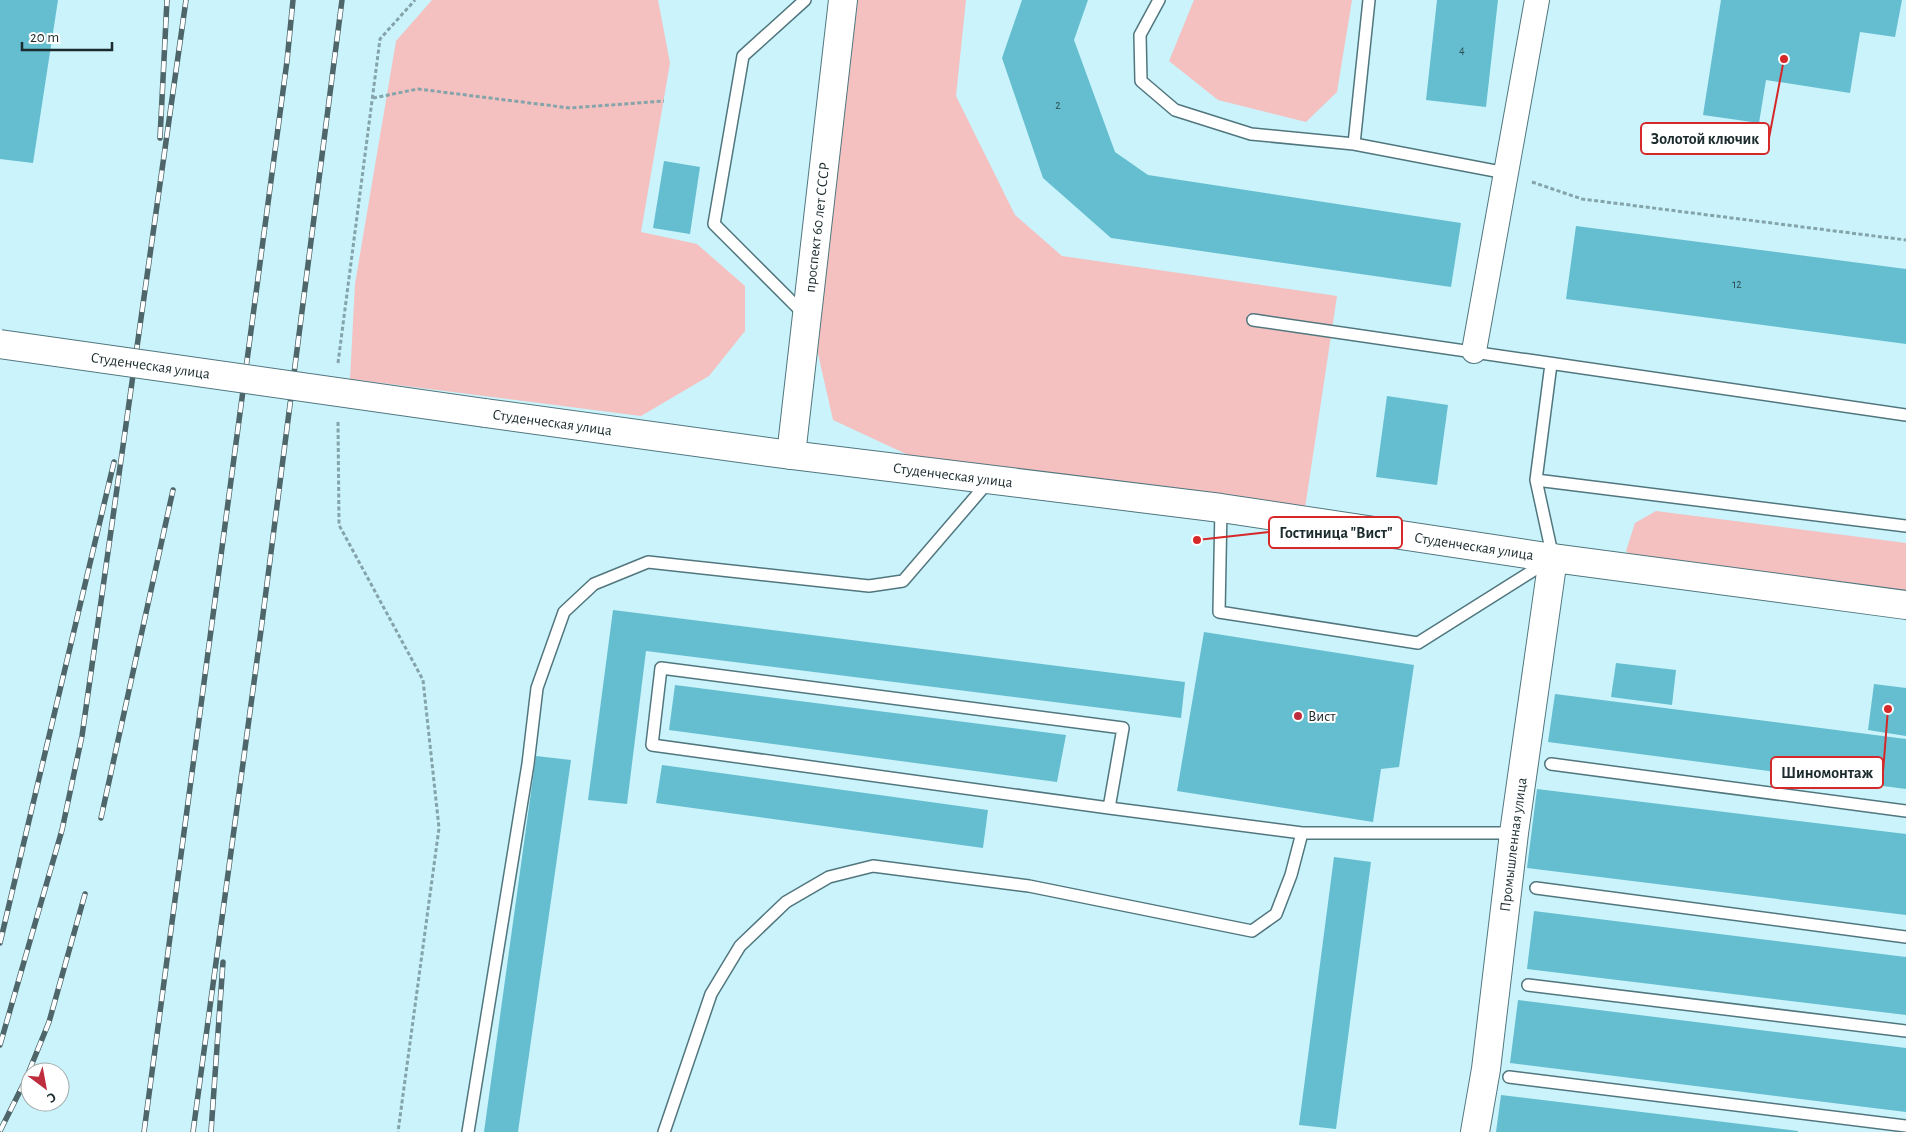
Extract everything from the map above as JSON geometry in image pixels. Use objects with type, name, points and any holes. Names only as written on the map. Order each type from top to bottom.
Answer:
[{"type":"main road","name":"проспект 60 лет СССР","points":[[791,456],[843,0]]},
{"type":"main road","name":"Студенческая улица","points":[[0,344],[791,456],[1221,508],[1553,558],[1906,605]]},
{"type":"main road","name":"Промышленная улица","points":[[1475,1132],[1486,1069],[1514,832],[1553,558]]},
{"type":"street","points":[[1474,351],[1537,0]]},
{"type":"lane","points":[[805,0],[743,56],[714,224],[806,316]]},
{"type":"lane","points":[[1159,0],[1140,35],[1141,81],[1175,110],[1251,134],[1354,144],[1506,173]]},
{"type":"lane","points":[[1354,144],[1369,0]]},
{"type":"lane","points":[[1253,320],[1906,415]]},
{"type":"lane","points":[[1221,508],[1218,612],[1418,643],[1553,558],[1536,480],[1551,364]]},
{"type":"lane","points":[[1536,480],[1906,526]]},
{"type":"lane","points":[[468,1132],[528,764],[537,688],[564,612],[594,584],[648,562],[869,586],[903,581],[989,481]]},
{"type":"lane","points":[[1108,808],[1123,728],[660,668],[652,745],[1049,798],[1108,808],[1302,833],[1514,832]]},
{"type":"lane","points":[[1551,764],[1906,811]]},
{"type":"lane","points":[[664,1132],[711,994],[740,946],[786,902],[829,877],[873,866],[1030,886],[1252,931],[1276,914],[1291,875],[1302,833]]},
{"type":"lane","points":[[1536,888],[1906,936]]},
{"type":"lane","points":[[1528,986],[1906,1031]]},
{"type":"lane","points":[[1509,1077],[1906,1126]]},
{"type":"path","points":[[338,368],[380,40],[415,0]]},
{"type":"path","points":[[373,98],[418,89],[570,108],[664,101]]},
{"type":"path","points":[[1506,173],[1582,199],[1906,240]]},
{"type":"path","points":[[338,417],[339,525],[423,680],[439,828],[398,1132]]},
{"type":"shaded area","points":[[432,0],[658,0],[670,63],[641,232],[697,244],[745,286],[745,331],[709,376],[641,416],[350,379],[355,284],[396,41]]},
{"type":"shaded area","points":[[858,0],[966,0],[956,96],[1015,215],[1062,256],[1337,296],[1305,508],[934,467],[833,420],[816,345]]},
{"type":"shaded area","points":[[1194,0],[1352,0],[1337,92],[1306,122],[1218,100],[1169,61]]},
{"type":"shaded area","points":[[1656,511],[1906,543],[1906,605],[1646,569],[1626,551],[1635,523]]},
{"type":"building","points":[[0,0],[58,0],[33,163],[0,159]]},
{"type":"building","points":[[1022,0],[1088,0],[1074,40],[1115,152],[1148,175],[1461,223],[1451,287],[1111,238],[1043,178],[1002,58]]},
{"type":"building","points":[[1437,0],[1498,0],[1486,107],[1426,100]]},
{"type":"building","points":[[1721,0],[1902,0],[1895,37],[1860,32],[1850,93],[1766,80],[1759,123],[1703,115]]},
{"type":"building","points":[[664,161],[700,167],[690,234],[653,228]]},
{"type":"building","points":[[1576,226],[1906,269],[1906,344],[1566,299]]},
{"type":"building","points":[[1387,396],[1448,405],[1437,485],[1376,477]]},
{"type":"building","points":[[613,610],[1185,682],[1181,718],[646,651],[627,804],[588,800]]},
{"type":"building","name":"Вист","points":[[1204,632],[1414,665],[1399,767],[1381,769],[1373,822],[1177,791]]},
{"type":"building","points":[[1616,663],[1676,670],[1672,705],[1611,697]]},
{"type":"building","points":[[1874,684],[1906,688],[1906,736],[1868,730]]},
{"type":"building","points":[[675,685],[1066,735],[1057,782],[669,730]]},
{"type":"building","points":[[1555,694],[1906,739],[1906,789],[1548,742]]},
{"type":"building","points":[[536,756],[571,760],[518,1132],[484,1132]]},
{"type":"building","points":[[662,765],[988,810],[983,848],[656,803]]},
{"type":"building","points":[[1537,789],[1906,834],[1906,915],[1527,868]]},
{"type":"building","points":[[1334,857],[1371,862],[1336,1129],[1299,1125]]},
{"type":"building","points":[[1534,911],[1906,957],[1906,1015],[1527,969]]},
{"type":"building","points":[[1518,1000],[1906,1048],[1906,1112],[1510,1063]]},
{"type":"building","points":[[1501,1095],[1798,1131],[1798,1132],[1496,1132]]},
{"type":"railway","points":[[160,138],[167,0]]},
{"type":"railway","points":[[0,1045],[62,830],[82,736],[186,0]]},
{"type":"railway","points":[[144,1132],[287,61],[293,0]]},
{"type":"railway","points":[[193,1132],[260,638],[342,0]]},
{"type":"railway","points":[[0,943],[114,462]]},
{"type":"railway","points":[[101,818],[173,490]]},
{"type":"railway","points":[[0,1131],[25,1081],[49,1022],[85,894]]},
{"type":"railway","points":[[211,1132],[223,962]]},
{"type":"place","name":"Золотой ключик","points":[[1784,59]]},
{"type":"place","name":"Гостиница \"Вист\"","points":[[1197,540]]},
{"type":"place","name":"Шиномонтаж","points":[[1888,709]]},
{"type":"place","name":"Вист","points":[[1298,716]]}]
